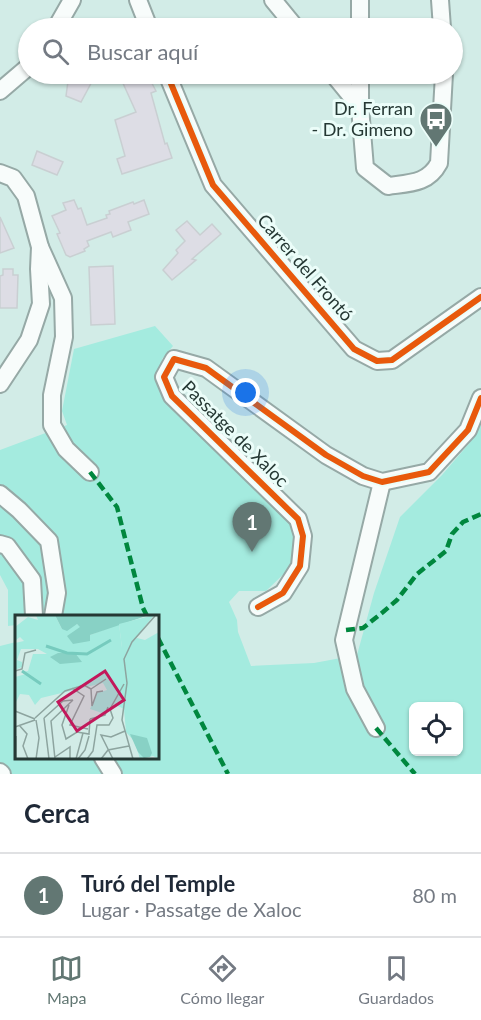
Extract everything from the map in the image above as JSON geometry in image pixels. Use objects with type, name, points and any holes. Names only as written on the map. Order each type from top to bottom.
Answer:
[{"type":"street","points":[[62,18],[72,0]]},
{"type":"street","points":[[138,0],[145,18]]},
{"type":"street","points":[[273,0],[288,18]]},
{"type":"street","points":[[360,0],[360,18]]},
{"type":"street","points":[[440,0],[441,18]]},
{"type":"street","points":[[0,91],[18,76]]},
{"type":"street","name":"Carrer del Frontó","points":[[171,84],[213,185],[354,349],[377,361],[392,360],[481,297]]},
{"type":"street","points":[[341,84],[360,107]]},
{"type":"street","points":[[360,84],[365,168],[388,186],[425,180],[439,163],[443,84]]},
{"type":"street","points":[[0,173],[13,178],[26,196],[40,246],[63,298],[64,337],[52,395],[52,425],[66,449],[90,472]]},
{"type":"street","points":[[0,384],[29,340],[41,304],[40,246]]},
{"type":"street","name":"Passatge de Xaloc","points":[[258,607],[283,592],[300,566],[303,536],[298,519],[172,396],[164,377],[174,359],[206,368],[326,455],[363,476],[382,482]]},
{"type":"street","points":[[376,728],[355,689],[344,640],[382,482],[429,472],[468,430],[481,398]]},
{"type":"street","points":[[0,494],[49,541],[57,593],[53,615]]},
{"type":"street","points":[[0,544],[7,546],[32,580],[34,615]]},
{"type":"street","points":[[104,759],[113,774]]},
{"type":"green space","points":[[155,326],[173,346],[162,359],[163,385],[289,515],[297,532],[294,564],[266,591],[239,591],[229,602],[251,666],[314,663],[357,655],[374,593],[400,517],[442,475],[472,440],[481,420],[481,774],[0,774],[0,646],[15,642],[15,759],[159,759],[159,615],[15,615],[15,625],[8,626],[8,590],[0,575],[0,450],[67,425],[62,411],[74,349]]},
{"type":"building","points":[[68,84],[91,84],[81,102],[66,96]]},
{"type":"building","points":[[123,84],[152,84],[156,91],[151,93],[165,144],[167,143],[172,158],[122,174],[117,159],[125,156],[115,120],[136,112]]},
{"type":"building","points":[[37,151],[63,162],[57,175],[32,165]]},
{"type":"building","points":[[74,200],[78,209],[81,208],[87,225],[107,218],[109,211],[144,200],[149,214],[128,222],[131,230],[113,237],[111,232],[87,241],[89,246],[84,249],[85,251],[70,257],[66,255],[52,216],[66,210],[63,203]]},
{"type":"building","points":[[0,217],[14,248],[0,253]]},
{"type":"building","points":[[187,221],[200,235],[212,224],[221,234],[192,259],[196,260],[172,280],[163,270],[185,241],[176,230]]},
{"type":"building","points":[[113,266],[115,324],[91,325],[89,267]]},
{"type":"building","points":[[3,269],[13,269],[13,275],[18,275],[17,308],[0,308],[0,276],[3,275]]},
{"type":"marked path","points":[[90,472],[117,507],[146,615]]},
{"type":"marked path","points":[[346,630],[363,628],[397,600],[417,574],[446,551],[452,534],[463,522],[481,514]]},
{"type":"marked path","points":[[159,640],[228,774]]},
{"type":"marked path","points":[[376,728],[415,774]]},
{"type":"cycle path","points":[[171,84],[213,185],[354,349],[377,361],[392,360],[481,297]]},
{"type":"cycle path","points":[[258,607],[283,593],[300,566],[303,536],[298,519],[172,396],[164,377],[174,359],[206,368],[326,455],[363,476],[382,482],[429,472],[468,430],[481,398]]},
{"type":"place","name":"Dr. Ferran - Dr. Gimeno","points":[[436,148]]},
{"type":"place","name":"Turó del Temple","points":[[252,552]]}]
